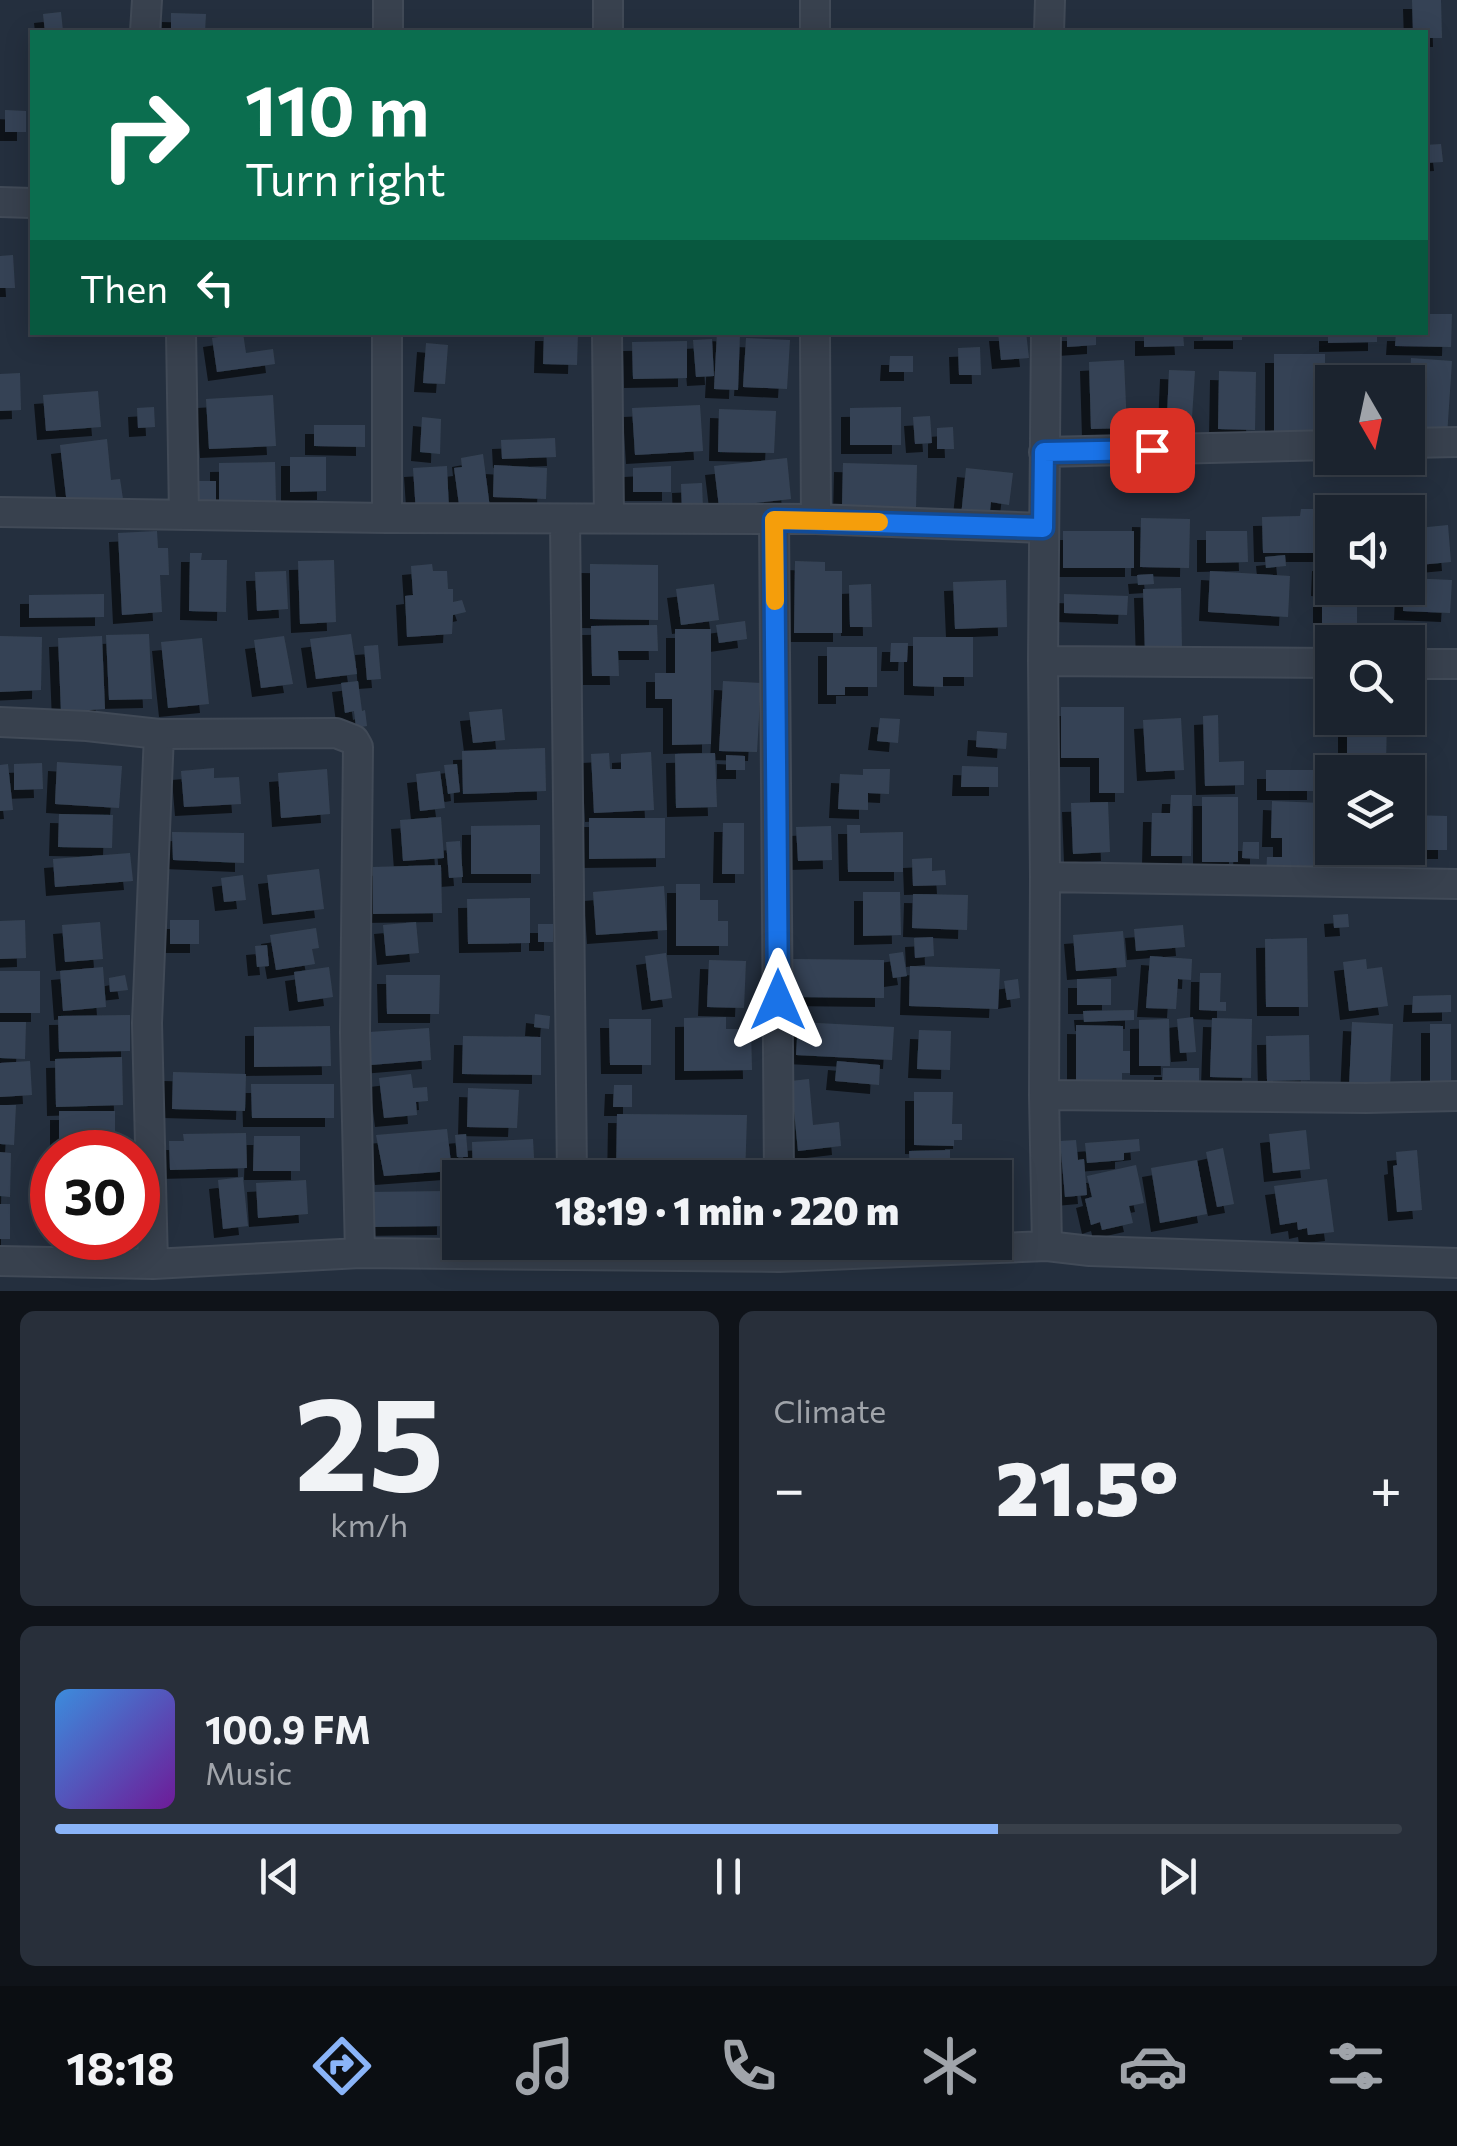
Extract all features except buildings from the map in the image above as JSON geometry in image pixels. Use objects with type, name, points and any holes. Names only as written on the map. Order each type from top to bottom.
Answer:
[{"type":"street","points":[[145,30],[147,0]]},
{"type":"street","points":[[388,0],[388,30]]},
{"type":"street","points":[[608,0],[608,30]]},
{"type":"street","points":[[815,30],[816,0]]},
{"type":"street","points":[[1049,30],[1050,0]]},
{"type":"street","points":[[0,202],[30,203]]},
{"type":"street","points":[[180,335],[184,515]]},
{"type":"street","points":[[387,335],[387,518]]},
{"type":"street","points":[[607,335],[609,518]]},
{"type":"street","points":[[815,335],[816,520]]},
{"type":"street","points":[[1046,335],[1043,661],[1048,1246]]},
{"type":"street","points":[[1425,443],[1457,442]]},
{"type":"street","points":[[1044,452],[1315,445]]},
{"type":"street","points":[[0,512],[816,520],[1043,528]]},
{"type":"street","points":[[565,518],[572,1160]]},
{"type":"street","points":[[774,520],[779,1160]]},
{"type":"street","points":[[1043,661],[1315,663]]},
{"type":"street","points":[[1425,664],[1457,664]]},
{"type":"street","points":[[0,722],[158,734],[336,732],[354,740],[358,748],[355,1033],[360,1253]]},
{"type":"street","points":[[154,1264],[147,1023],[158,734]]},
{"type":"street","points":[[1046,877],[1457,884]]},
{"type":"street","points":[[1044,1096],[1457,1096]]},
{"type":"street","points":[[1012,1247],[1457,1263]]},
{"type":"street","points":[[0,1261],[154,1264],[442,1251]]},
{"type":"slow traffic","points":[[775,601],[774,520],[879,522]]},
{"type":"route","points":[[778,1000],[774,520],[1043,528],[1044,452],[1152,450]]}]
